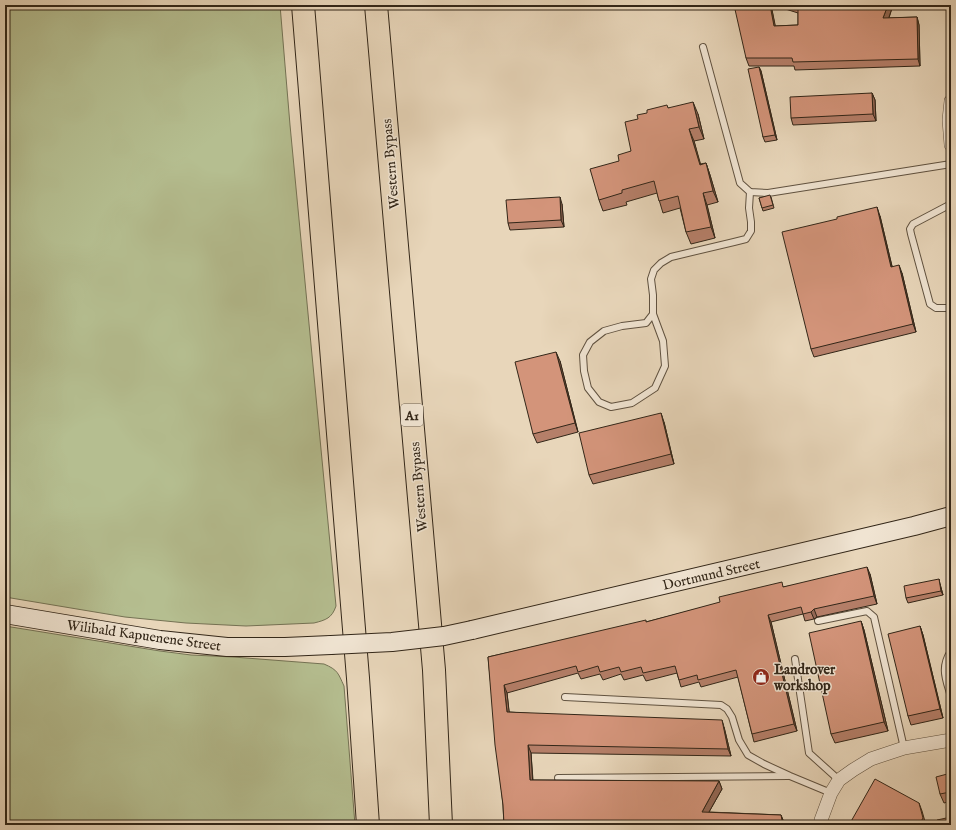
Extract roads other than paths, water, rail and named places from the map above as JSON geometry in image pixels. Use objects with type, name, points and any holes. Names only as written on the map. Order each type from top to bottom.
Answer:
[{"type":"highway","points":[[303,5],[357,665],[368,825]]},
{"type":"highway","name":"Western Bypass","points":[[376,5],[434,670],[441,825]]},
{"type":"street","points":[[951,101],[949,120],[951,145]]},
{"type":"street","name":"Dortmund Street","points":[[331,645],[392,642],[444,636],[907,528],[951,516]]},
{"type":"street","name":"Wilibald Kapuenene Street","points":[[5,614],[160,640],[226,647],[331,645]]},
{"type":"street","points":[[820,825],[831,793],[839,780],[871,759],[904,748],[951,740]]},
{"type":"lane","points":[[703,46],[740,183],[750,192],[768,193],[951,164]]},
{"type":"lane","points":[[653,314],[646,323],[622,326],[604,332],[590,342],[583,355],[584,371],[588,388],[599,402],[611,407],[632,403],[655,388],[665,366],[663,341],[653,314],[652,279],[654,270],[661,262],[671,257],[746,238],[751,231],[749,208],[750,192]]},
{"type":"lane","points":[[951,204],[913,224],[910,229],[930,304],[936,308],[951,308]]},
{"type":"lane","points":[[818,621],[867,611],[874,618],[904,748]]},
{"type":"lane","points":[[951,651],[946,658],[944,672],[951,697]]},
{"type":"lane","points":[[795,659],[809,753],[839,780]]},
{"type":"lane","points":[[565,697],[721,705],[727,709],[732,717],[739,740],[748,755],[790,776],[831,793]]},
{"type":"lane","points":[[558,778],[790,776]]},
{"type":"place","name":"Landrover workshop","points":[[761,677]]}]
